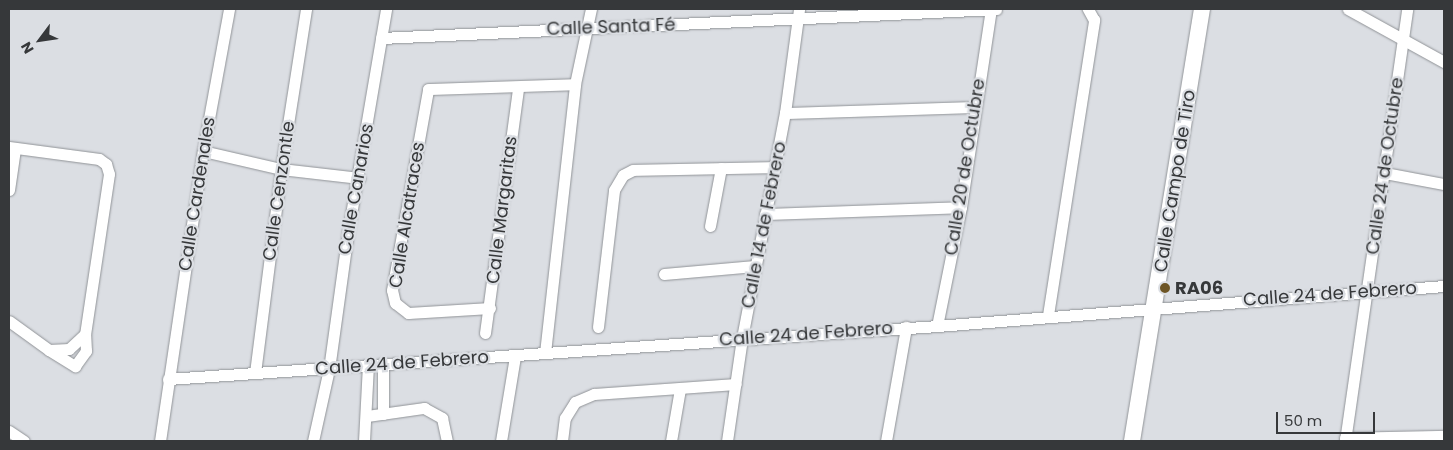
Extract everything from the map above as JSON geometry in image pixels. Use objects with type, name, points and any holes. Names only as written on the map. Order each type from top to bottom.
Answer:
[{"type":"street","name":"Calle Cardenales","points":[[160,441],[203,151],[229,9]]},
{"type":"street","name":"Calle Cenzontle","points":[[255,373],[281,169],[306,9]]},
{"type":"street","name":"Calle Canarios","points":[[313,441],[329,369],[386,9]]},
{"type":"street","points":[[546,352],[575,84],[589,27],[591,9]]},
{"type":"street","name":"Calle 20 de Octubre","points":[[937,326],[961,207],[991,9]]},
{"type":"street","name":"Calle Santa Fé","points":[[380,38],[798,15],[996,9]]},
{"type":"street","points":[[1048,314],[1094,20],[1088,9]]},
{"type":"street","name":"Calle Campo de Tiro","points":[[1132,441],[1202,9]]},
{"type":"street","points":[[1348,9],[1444,62]]},
{"type":"street","name":"Calle 24 de Octubre","points":[[1345,440],[1408,9]]},
{"type":"street","name":"Calle 14 de Febrero","points":[[727,441],[742,338],[785,114],[798,15]]},
{"type":"street","points":[[518,88],[575,84]]},
{"type":"street","name":"Calle Alcatraces","points":[[490,308],[408,312],[395,302],[392,290],[428,89],[518,88]]},
{"type":"street","name":"Calle Margaritas","points":[[486,333],[518,88]]},
{"type":"street","points":[[785,114],[976,107]]},
{"type":"street","points":[[9,190],[12,148],[98,159],[106,164],[109,174],[85,334],[86,351],[75,366],[9,321]]},
{"type":"street","points":[[203,151],[281,169],[359,178]]},
{"type":"street","points":[[598,327],[614,190],[623,175],[633,170],[774,166]]},
{"type":"street","points":[[710,226],[721,168]]},
{"type":"street","points":[[1385,173],[1444,184]]},
{"type":"street","points":[[765,214],[961,207]]},
{"type":"street","points":[[664,274],[756,266]]},
{"type":"street","name":"Calle 24 de Febrero","points":[[168,379],[937,326],[1048,314],[1444,286]]},
{"type":"street","points":[[886,441],[906,327]]},
{"type":"street","points":[[49,350],[69,349],[85,334]]},
{"type":"street","points":[[501,441],[516,356]]},
{"type":"street","points":[[383,363],[383,414]]},
{"type":"street","points":[[364,441],[367,416],[368,365]]},
{"type":"street","points":[[562,441],[565,418],[575,402],[594,394],[736,384]]},
{"type":"street","points":[[672,441],[680,389]]},
{"type":"street","points":[[367,416],[424,408],[442,418],[447,441]]},
{"type":"street","points":[[9,432],[24,441]]},
{"type":"street","points":[[1345,440],[1444,436]]},
{"type":"place","name":"RA06","points":[[1165,288]]}]
